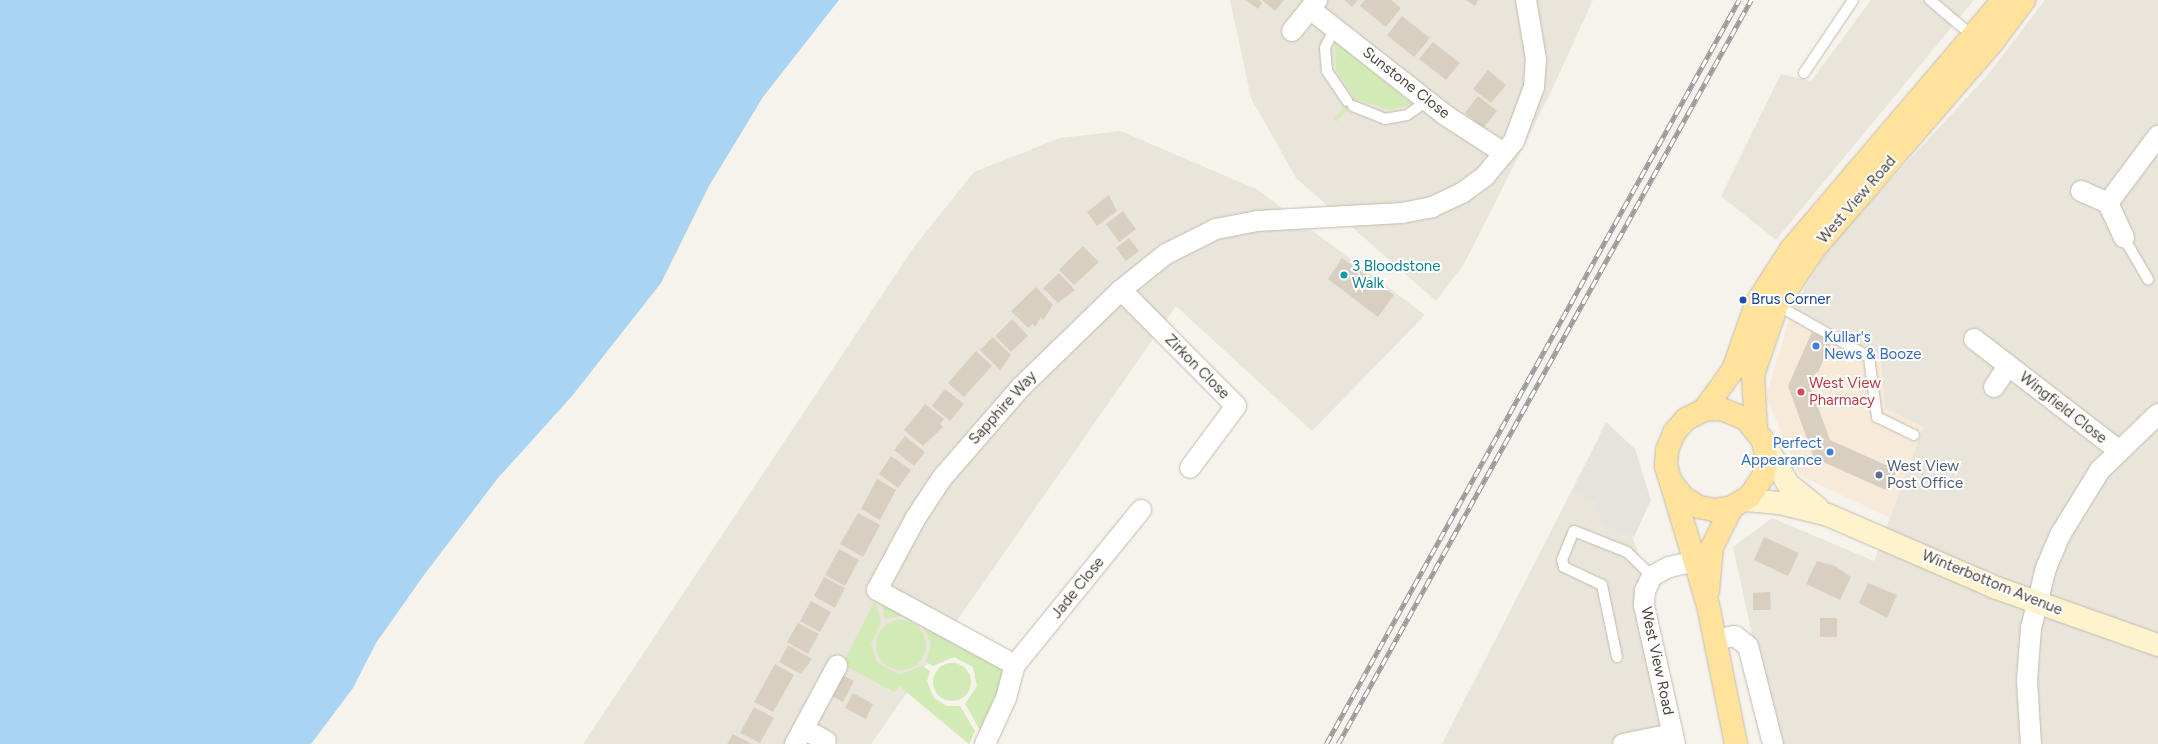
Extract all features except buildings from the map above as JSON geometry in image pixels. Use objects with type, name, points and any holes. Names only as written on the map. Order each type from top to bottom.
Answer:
[{"type":"main road","name":"West View Road","points":[[1736,744],[1714,640],[1702,559],[1671,482],[1667,450],[1674,433],[1686,419],[1704,410],[1733,370],[1757,302],[1792,248],[1974,37],[2003,0]]},
{"type":"main road","name":"West View Road","points":[[1702,559],[1722,524],[1764,475],[1766,453],[1759,434],[1753,375],[1777,305],[1814,249],[1992,43],[2024,0]]},
{"type":"main road","name":"West View Road","points":[[1704,410],[1730,411],[1759,434]]},
{"type":"main road","name":"West View Road","points":[[1671,482],[1683,498],[1699,507],[1714,510],[1739,504]]},
{"type":"street","name":"Sapphire Way","points":[[1015,665],[877,590],[915,519],[981,431],[1022,386],[1121,290],[1166,254],[1216,229],[1257,221],[1314,220],[1432,207],[1462,193],[1486,176],[1504,153],[1526,117],[1534,87],[1536,59],[1526,0]]},
{"type":"street","name":"Sunstone Close","points":[[1292,31],[1314,5],[1335,28],[1427,101],[1504,153]]},
{"type":"street","points":[[2108,203],[2158,136]]},
{"type":"street","points":[[2081,191],[2108,203],[2124,238]]},
{"type":"street","name":"Zirkon Close","points":[[1121,290],[1236,406],[1190,468]]},
{"type":"street","name":"Wingfield Close","points":[[1974,339],[2118,450]]},
{"type":"street","name":"Wingfield Close","points":[[1994,387],[2008,366]]},
{"type":"street","points":[[2031,744],[2027,680],[2036,602],[2060,535],[2081,497],[2118,450],[2158,414]]},
{"type":"street","name":"Winterbottom Avenue","points":[[1759,434],[1788,484],[1828,515]]},
{"type":"street","name":"Winterbottom Avenue","points":[[1739,504],[1780,503],[1828,515],[2036,602],[2158,645]]},
{"type":"street","name":"Jade Close","points":[[1015,665],[1141,510]]},
{"type":"street","points":[[1652,576],[1702,559]]},
{"type":"street","name":"West View Road","points":[[1652,576],[1645,591],[1644,605],[1674,739]]},
{"type":"street","points":[[1714,640],[1735,636],[1748,646],[1773,744]]},
{"type":"street","points":[[985,744],[1006,698],[1015,665]]},
{"type":"street","points":[[826,741],[800,736],[838,666]]},
{"type":"street","points":[[1623,744],[1674,739]]},
{"type":"lane","points":[[1804,73],[1853,0]]},
{"type":"lane","points":[[1930,0],[1974,37]]},
{"type":"lane","points":[[1335,28],[1325,48],[1327,71],[1350,104],[1384,119],[1408,115],[1427,101]]},
{"type":"lane","points":[[2124,238],[2148,278]]},
{"type":"lane","points":[[1777,305],[1869,357],[1874,412],[1877,417],[1914,435]]},
{"type":"lane","points":[[1617,657],[1602,585],[1564,567],[1562,560],[1574,531],[1628,552],[1652,576]]},
{"type":"shaded area","points":[[1230,0],[1593,0],[1549,96],[1464,264],[1436,301],[1296,178],[1251,98]]},
{"type":"shaded area","points":[[1871,0],[1974,0],[1776,240],[1721,196],[1781,74],[1811,81]]},
{"type":"shaded area","points":[[2045,0],[2158,0],[2158,744],[1776,744],[1733,547],[1772,518],[1874,561],[1923,427],[1885,409],[1880,356],[1793,307],[1832,243],[1986,77]]},
{"type":"shaded area","points":[[1121,131],[1258,190],[1425,315],[1312,431],[1176,306],[871,744],[583,744],[914,247],[974,172],[1060,138]]},
{"type":"shaded area","points":[[1793,307],[1880,356],[1885,409],[1923,427],[1890,518],[1799,475],[1766,396]]},
{"type":"shaded area","points":[[1606,422],[1635,449],[1651,500],[1634,537],[1605,524],[1596,510],[1596,502],[1573,491]]},
{"type":"shaded area","points":[[1596,443],[1640,557],[1672,744],[1442,744]]},
{"type":"green space","points":[[1335,42],[1412,104],[1390,110],[1356,99],[1336,122],[1334,119],[1353,96],[1336,71]]},
{"type":"green space","points":[[880,596],[1004,665],[1003,683],[981,732],[965,704],[977,686],[973,667],[954,657],[933,666],[926,662],[931,644],[923,624],[905,615],[885,619]]},
{"type":"green space","points":[[875,601],[881,622],[871,644],[877,662],[899,675],[922,666],[930,671],[927,681],[934,698],[947,706],[960,706],[975,731],[969,744],[899,686],[894,692],[842,664]]},
{"type":"green space","points":[[901,620],[915,624],[922,631],[926,645],[922,659],[915,666],[901,670],[887,666],[880,659],[876,645],[880,631],[887,624]]},
{"type":"green space","points":[[948,663],[956,663],[966,668],[970,675],[970,689],[966,696],[956,701],[948,701],[938,696],[936,693],[933,686],[933,678],[938,668],[941,666]]},
{"type":"water","points":[[0,0],[839,0],[763,97],[709,186],[661,283],[572,396],[498,478],[424,575],[376,643],[353,688],[311,744],[0,744]]},
{"type":"railway","points":[[1326,744],[1739,0]]},
{"type":"railway","points":[[1338,744],[1751,0]]},
{"type":"place","name":"3 Bloodstone Walk","points":[[1344,275]]},
{"type":"place","name":"Brus Corner","points":[[1743,300]]},
{"type":"place","name":"Kullar's News & Booze","points":[[1816,346]]},
{"type":"place","name":"West View Pharmacy","points":[[1801,392]]},
{"type":"place","name":"Perfect Appearance","points":[[1830,452]]},
{"type":"place","name":"West View Post Office","points":[[1879,475]]}]
